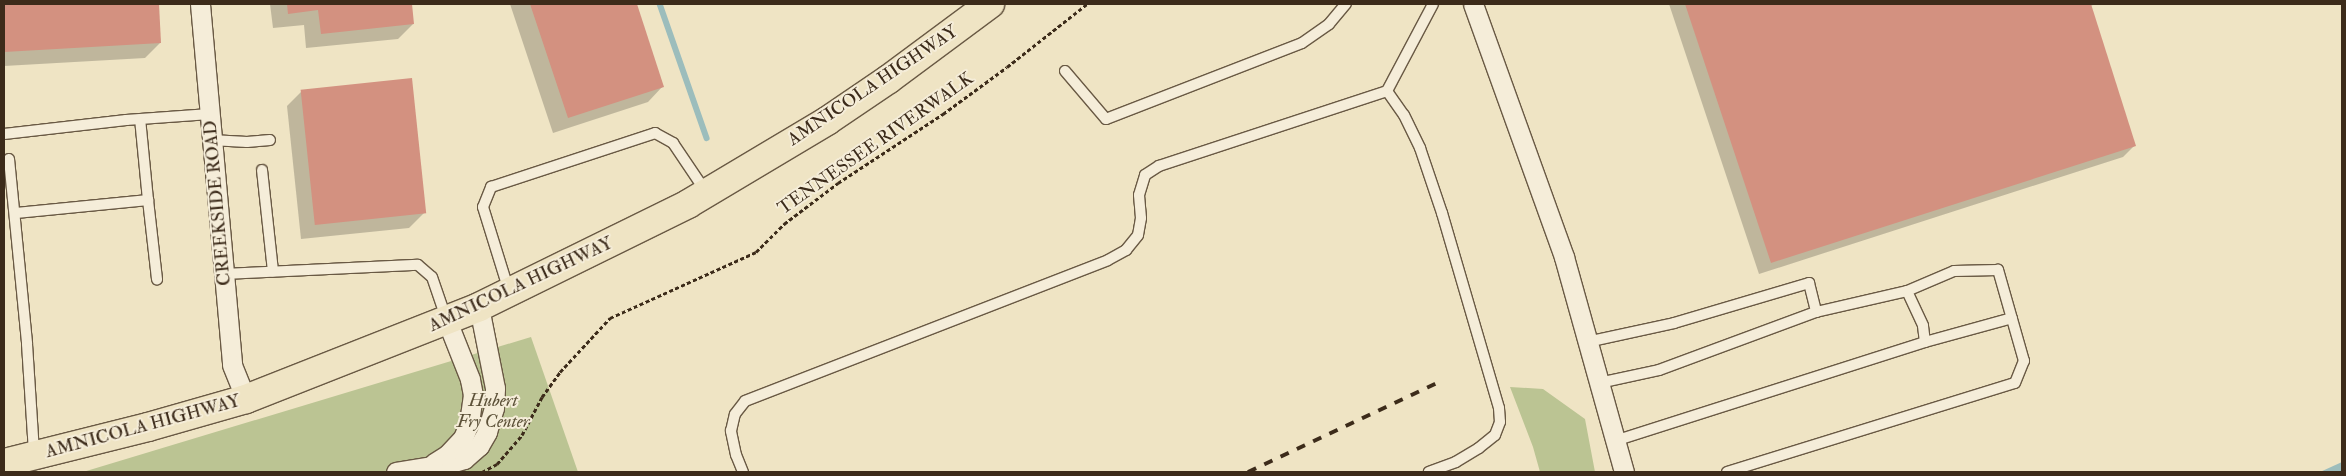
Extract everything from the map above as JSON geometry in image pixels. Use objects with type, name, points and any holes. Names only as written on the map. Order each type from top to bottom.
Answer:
[{"type":"main road","name":"AMNICOLA HIGHWAY","points":[[4,463],[34,457],[246,399],[448,321],[479,307],[707,192],[827,121],[889,79],[990,4]]},
{"type":"street","name":"CREEKSIDE ROAD","points":[[200,4],[232,365],[246,399]]},
{"type":"street","points":[[1473,4],[1564,257],[1624,472]]},
{"type":"street","points":[[396,472],[451,464],[464,459],[479,446],[491,421],[495,388],[479,307]]},
{"type":"street","points":[[428,466],[448,455],[463,438],[469,423],[473,395],[470,379],[448,321]]},
{"type":"lane","points":[[1065,71],[1106,119],[1302,43],[1329,24],[1346,4]]},
{"type":"lane","points":[[743,472],[736,455],[730,431],[735,414],[744,401],[1108,260],[1126,250],[1138,235],[1141,218],[1139,194],[1145,175],[1159,166],[1387,91],[1433,4]]},
{"type":"lane","points":[[1387,91],[1404,115],[1420,148],[1442,214],[1499,408],[1500,422],[1495,434],[1479,448],[1456,462],[1429,472]]},
{"type":"lane","points":[[4,134],[140,119],[210,114]]},
{"type":"lane","points":[[140,119],[157,279]]},
{"type":"lane","points":[[509,293],[483,207],[491,187],[655,133],[674,143],[707,192]]},
{"type":"lane","points":[[211,140],[247,142],[270,140]]},
{"type":"lane","points":[[9,159],[16,213],[34,457]]},
{"type":"lane","points":[[262,170],[273,272]]},
{"type":"lane","points":[[16,213],[148,200]]},
{"type":"lane","points":[[224,274],[418,265],[432,277],[448,321]]},
{"type":"lane","points":[[1599,383],[1660,370],[1816,312],[1907,291],[1954,271],[1998,270],[2024,361],[2015,383],[1727,472]]},
{"type":"lane","points":[[1587,342],[1674,323],[1809,283],[1816,312]]},
{"type":"lane","points":[[1907,291],[1923,326],[1925,342]]},
{"type":"lane","points":[[1615,441],[1925,342],[2012,318]]},
{"type":"path","name":"TENNESSEE RIVERWALK","points":[[482,472],[497,464],[522,435],[542,398],[560,372],[610,318],[756,252],[784,224],[838,183],[943,114],[1007,67],[1087,4]]},
{"type":"green space","name":"Hubert Fry Center","points":[[531,337],[578,472],[83,472]]},
{"type":"green space","points":[[1510,387],[1543,389],[1585,419],[1595,472],[1540,472],[1533,447]]},
{"type":"water","points":[[2342,462],[2342,472],[2320,472]]},
{"type":"building","points":[[4,4],[159,4],[161,43],[4,52]]},
{"type":"building","points":[[287,4],[412,4],[414,24],[321,34],[318,10],[288,14]]},
{"type":"building","points":[[530,4],[637,4],[664,87],[568,118]]},
{"type":"building","points":[[1685,4],[2091,4],[2136,146],[1771,263]]},
{"type":"building","points":[[412,78],[426,213],[315,225],[301,90]]},
{"type":"waterway","points":[[660,4],[707,138]]},
{"type":"railway","points":[[1248,472],[1441,381]]}]
